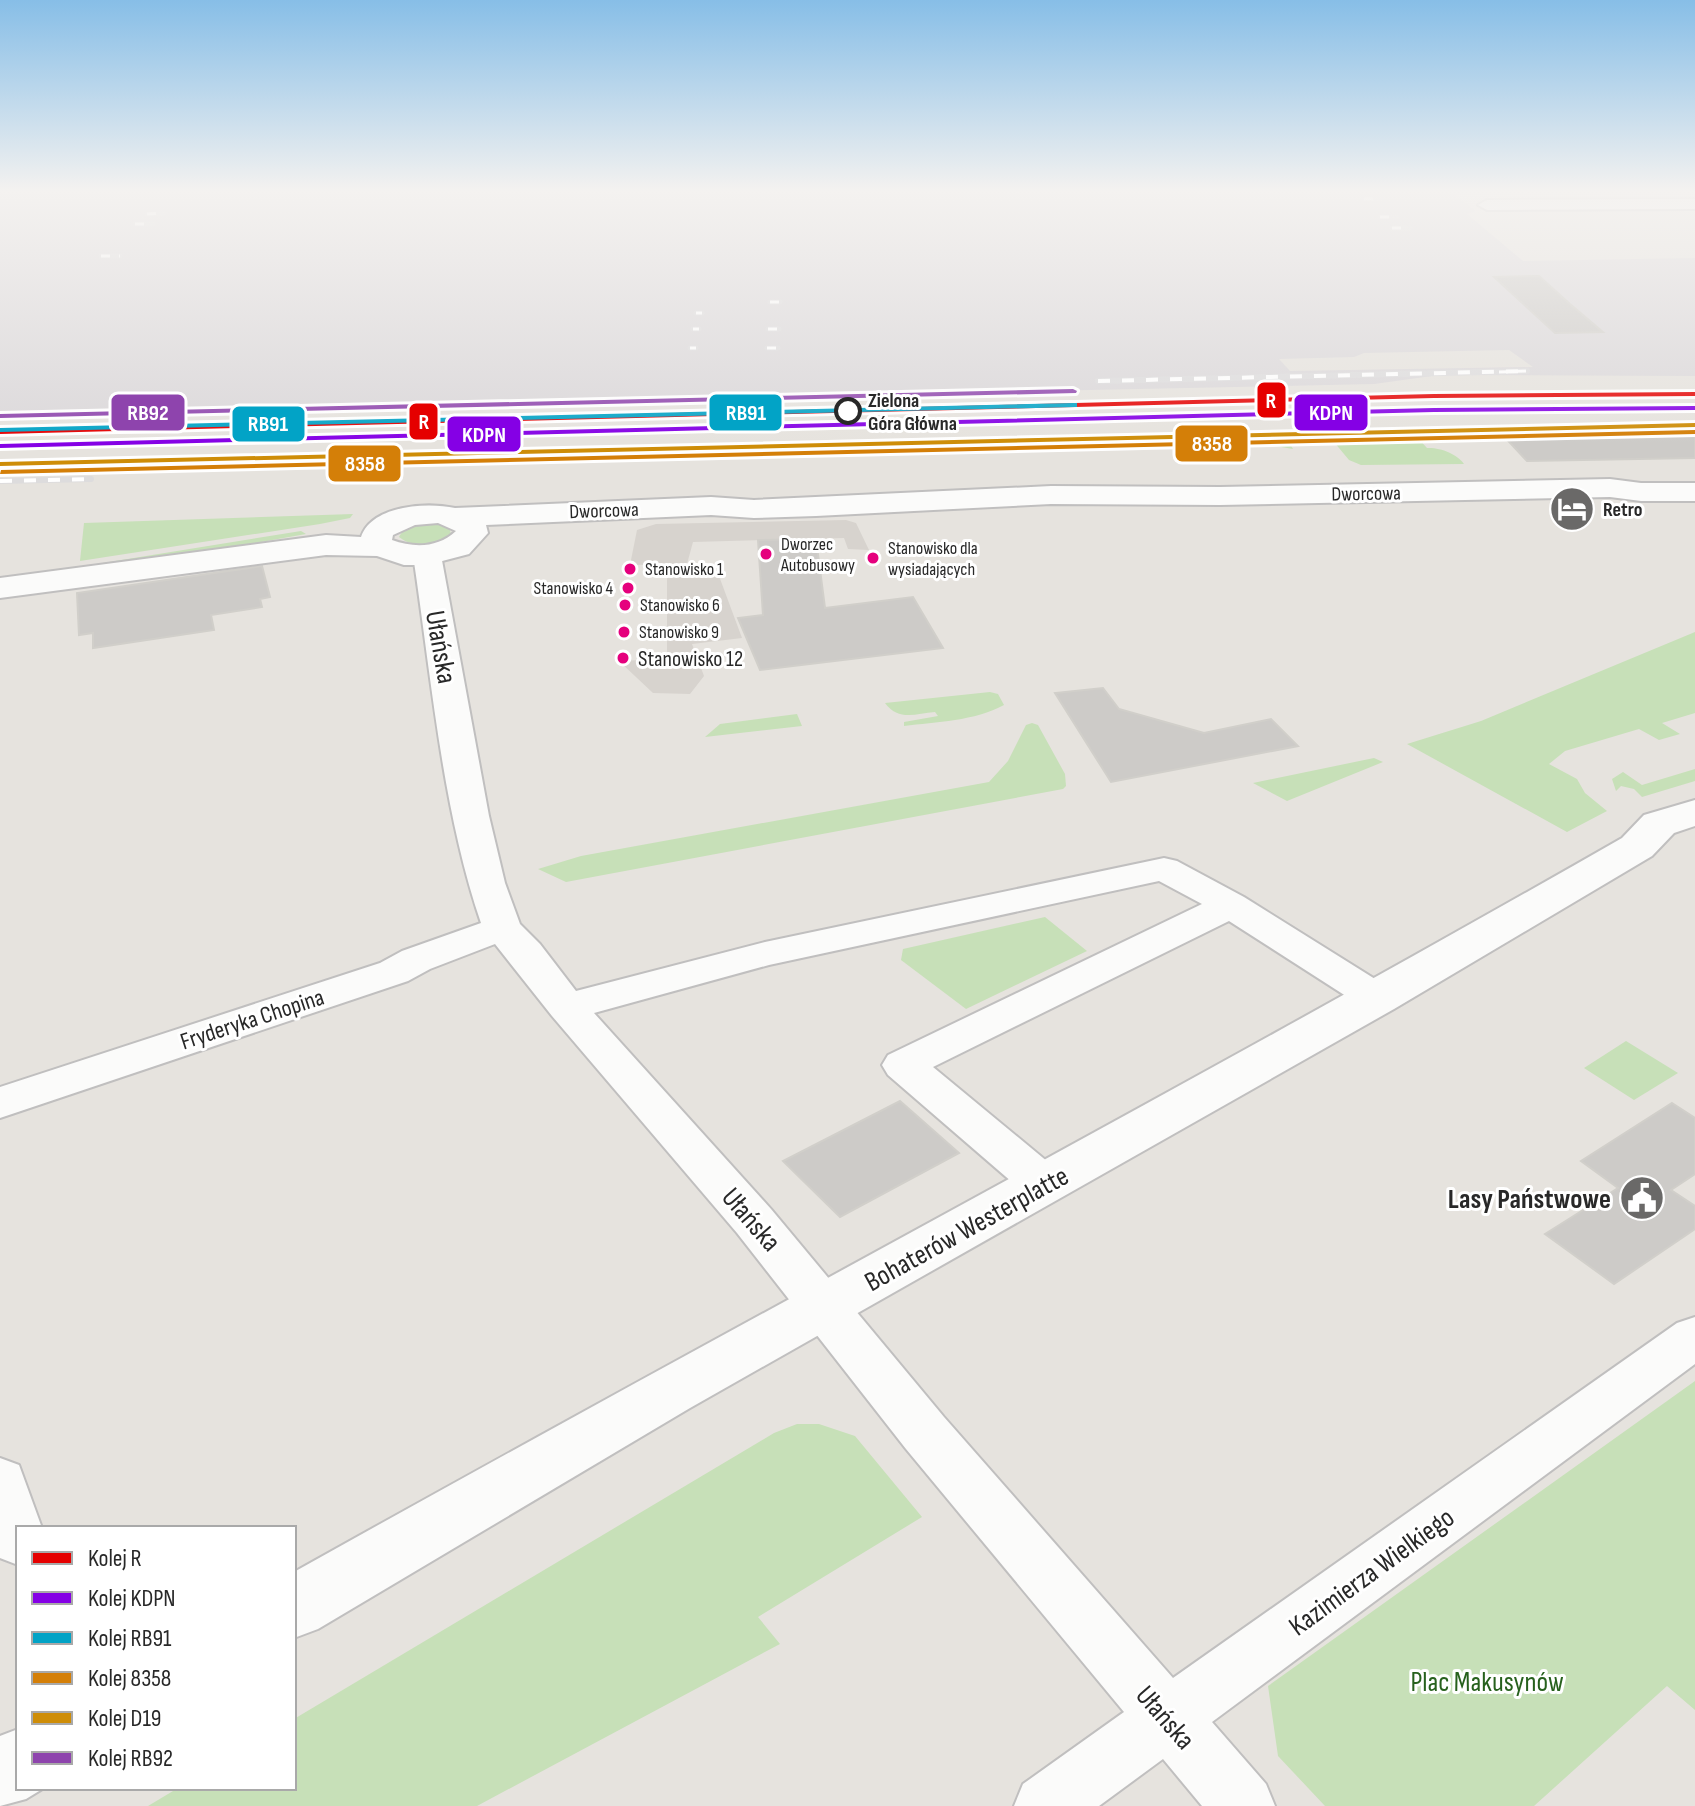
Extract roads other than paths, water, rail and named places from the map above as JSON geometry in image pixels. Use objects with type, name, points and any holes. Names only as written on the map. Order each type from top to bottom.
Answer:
[{"type":"street","name":"Dworcowa","points":[[1610,488],[1632,484],[1695,482]]},
{"type":"street","name":"Dworcowa","points":[[384,536],[425,515],[463,525],[718,516],[754,509],[1026,499],[1078,502],[1122,497],[1610,488],[1641,492],[1695,492]]},
{"type":"street","points":[[0,588],[384,536],[404,555],[427,555],[458,547],[463,525]]},
{"type":"street","name":"Ułańska","points":[[427,555],[471,816],[486,883],[502,928],[526,953],[566,1007],[826,1306],[925,1433],[1243,1806]]},
{"type":"street","name":"Bohaterów Westerplatte","points":[[296,1606],[669,1391],[1377,998],[1637,847],[1659,824],[1695,812]]},
{"type":"street","name":"Bohaterów Westerplatte","points":[[1637,847],[1695,834]]},
{"type":"street","points":[[566,1007],[765,954],[1164,869],[1231,905],[1377,998]]},
{"type":"street","points":[[1044,1184],[903,1065],[1231,905]]},
{"type":"street","name":"Fryderyka Chopina","points":[[0,1103],[394,972],[416,960],[502,928]]},
{"type":"street","name":"Kazimierza Wielkiego","points":[[1046,1806],[1695,1337]]},
{"type":"street","points":[[0,1481],[16,1533]]},
{"type":"railway","points":[[770,302],[780,302]]},
{"type":"railway","points":[[696,313],[702,313]]},
{"type":"railway","points":[[693,329],[699,329]]},
{"type":"railway","points":[[768,329],[779,329]]},
{"type":"railway","points":[[690,348],[696,348]]},
{"type":"railway","points":[[767,348],[778,348]]},
{"type":"railway","points":[[1098,381],[1527,371],[1499,372]]},
{"type":"railway","points":[[0,481],[91,479]]},
{"type":"rail line","name":"RB92","points":[[0,416],[1073,391]]},
{"type":"rail line","name":"R","points":[[0,432],[1434,396],[1695,394]]},
{"type":"rail line","name":"RB91","points":[[0,430],[1074,405]]},
{"type":"rail line","name":"KDPN","points":[[0,446],[1434,410],[1695,408]]},
{"type":"rail line","name":"D19","points":[[0,464],[1695,425]]},
{"type":"rail line","name":"8358","points":[[1,472],[1695,432]]},
{"type":"place","name":"Zielona Góra Główna","points":[[848,411]]},
{"type":"place","name":"Retro","points":[[1572,509]]},
{"type":"place","name":"Dworzec Autobusowy","points":[[766,554]]},
{"type":"place","name":"Stanowisko dla wysiadających","points":[[873,558]]},
{"type":"place","name":"Stanowisko 1","points":[[630,569]]},
{"type":"place","name":"Stanowisko 4","points":[[628,588]]},
{"type":"place","name":"Stanowisko 6","points":[[625,605]]},
{"type":"place","name":"Stanowisko 9","points":[[624,632]]},
{"type":"place","name":"Stanowisko 12","points":[[623,658]]},
{"type":"place","name":"Lasy Państwowe","points":[[1642,1198]]},
{"type":"park label","name":"Plac Makusynów","points":[[1487,1681]]}]
